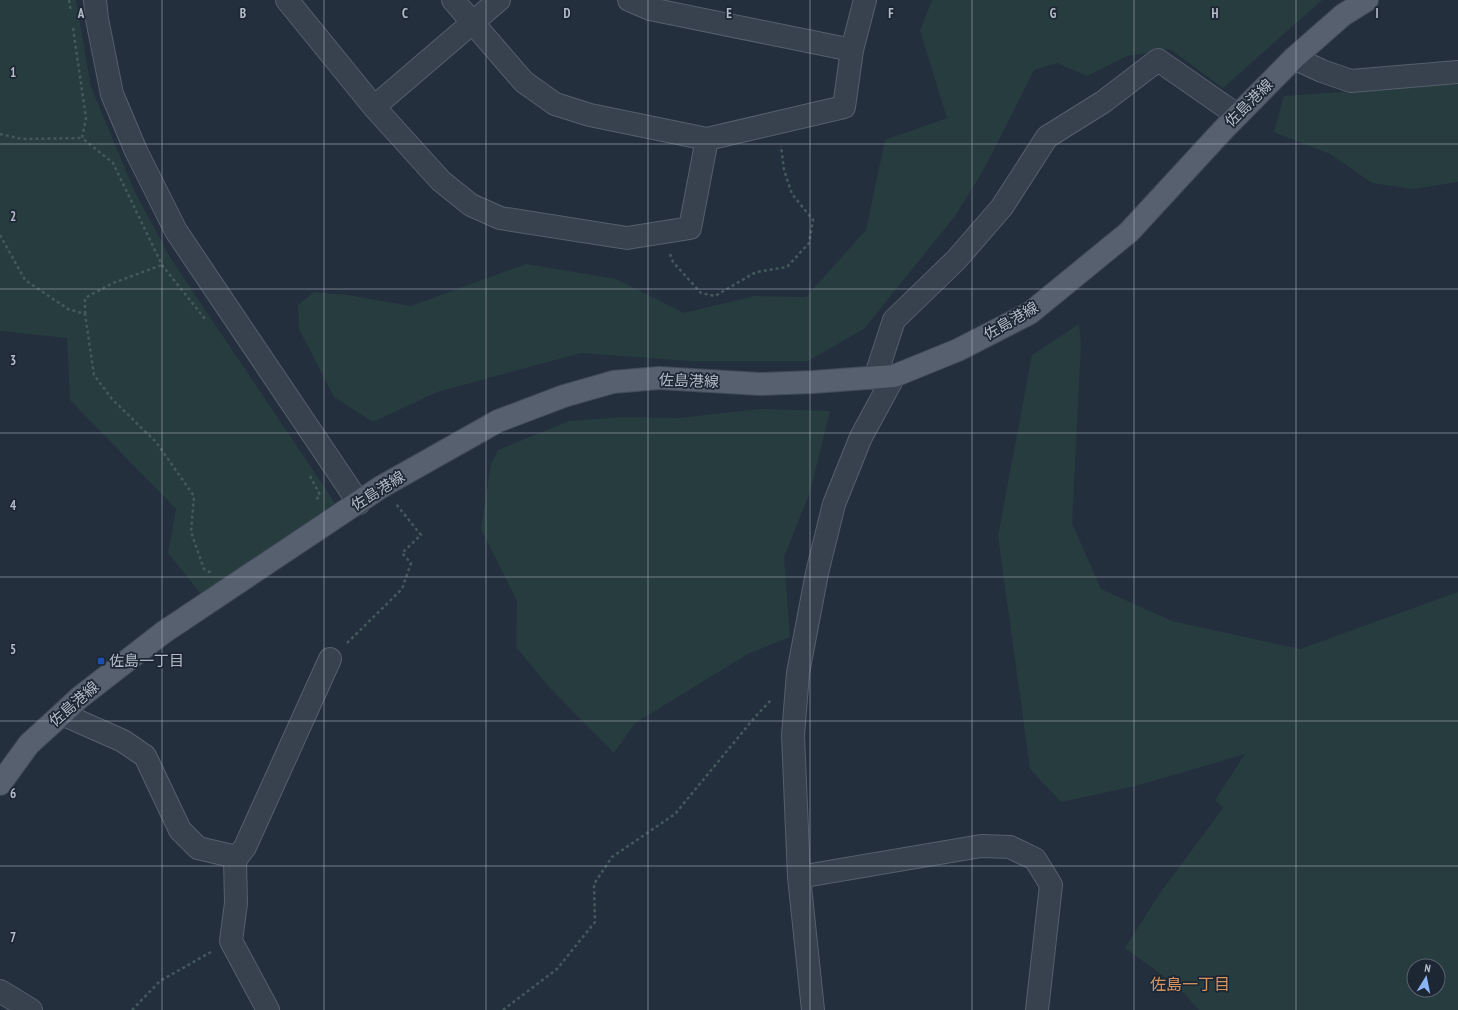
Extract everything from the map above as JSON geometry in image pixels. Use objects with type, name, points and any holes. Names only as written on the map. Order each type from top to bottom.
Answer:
[{"type":"main road","name":"佐島港線","points":[[0,784],[28,744],[78,698],[164,632],[381,487],[498,421],[564,396],[613,382],[659,378],[760,384],[885,377],[958,350],[1030,313],[1129,232],[1237,115],[1294,58],[1343,15],[1367,0]]},
{"type":"street","points":[[95,0],[112,94],[136,151],[176,231],[359,503]]},
{"type":"street","points":[[287,0],[374,107],[441,181],[471,205],[500,218],[628,238],[690,228],[707,139]]},
{"type":"street","points":[[453,0],[524,82],[555,104],[590,115],[707,139],[844,106],[852,50],[864,0]]},
{"type":"street","points":[[374,107],[499,0]]},
{"type":"street","points":[[629,0],[650,9],[852,50]]},
{"type":"street","points":[[1294,58],[1322,71],[1350,81],[1458,72]]},
{"type":"street","points":[[813,1010],[799,877],[793,735],[798,672],[817,573],[834,504],[885,377],[894,320],[956,260],[1002,206],[1047,137],[1103,102],[1158,60],[1237,115]]},
{"type":"street","points":[[268,1010],[231,941],[236,903],[235,860],[245,847],[330,659]]},
{"type":"street","points":[[62,714],[123,741],[145,756],[180,830],[198,848],[232,856],[235,860]]},
{"type":"street","points":[[799,877],[981,846],[1010,847],[1035,859],[1052,885],[1037,1010]]},
{"type":"street","points":[[0,991],[31,1010]]},
{"type":"path","points":[[69,0],[72,18]]},
{"type":"path","points":[[73,26],[86,118],[82,138]]},
{"type":"path","points":[[672,231],[669,253],[673,262],[702,293],[715,296],[756,272],[787,267],[809,243],[813,220],[792,194],[784,170],[779,122]]},
{"type":"path","points":[[0,134],[22,139],[82,138],[113,163],[162,265],[209,324]]},
{"type":"path","points":[[0,235],[24,280],[68,309],[85,314]]},
{"type":"path","points":[[162,265],[112,283],[86,298],[85,314],[94,375],[112,399],[156,442],[194,496],[191,532],[204,570],[217,575]]},
{"type":"path","points":[[309,474],[320,495],[315,501]]},
{"type":"path","points":[[330,659],[402,589],[411,563],[402,553],[422,535],[381,487]]},
{"type":"path","points":[[503,1010],[557,969],[596,922],[594,884],[612,858],[675,814],[755,717],[798,672]]},
{"type":"path","points":[[132,1010],[160,981],[231,941]]},
{"type":"green space","points":[[0,0],[76,0],[91,87],[134,190],[171,259],[335,503],[201,594],[168,553],[176,509],[70,400],[67,338],[0,331]]},
{"type":"green space","points":[[932,0],[1322,0],[1223,88],[1170,49],[1127,56],[1087,76],[1057,63],[1034,70],[983,171],[955,216],[864,329],[808,361],[690,361],[581,353],[437,392],[373,422],[334,397],[299,329],[298,305],[314,292],[348,295],[411,306],[526,264],[616,279],[684,313],[754,296],[806,297],[866,230],[885,140],[947,118],[920,31]]},
{"type":"green space","points":[[1458,84],[1458,182],[1413,189],[1372,183],[1330,154],[1274,132],[1284,96]]},
{"type":"green space","points":[[1079,324],[1081,346],[1072,523],[1101,589],[1172,621],[1300,649],[1458,592],[1458,1010],[1199,1010],[1177,986],[1125,948],[1160,893],[1223,808],[1215,800],[1245,754],[1136,786],[1061,802],[1030,769],[998,536],[1032,355]]},
{"type":"green space","points":[[760,409],[830,411],[810,492],[784,557],[790,637],[748,654],[635,723],[614,753],[550,688],[516,647],[517,601],[481,529],[491,464],[498,450],[569,421],[623,417],[679,418]]},
{"type":"place","name":"佐島一丁目","points":[[101,661]]},
{"type":"district","name":"佐島一丁目","points":[[1190,984]]}]
